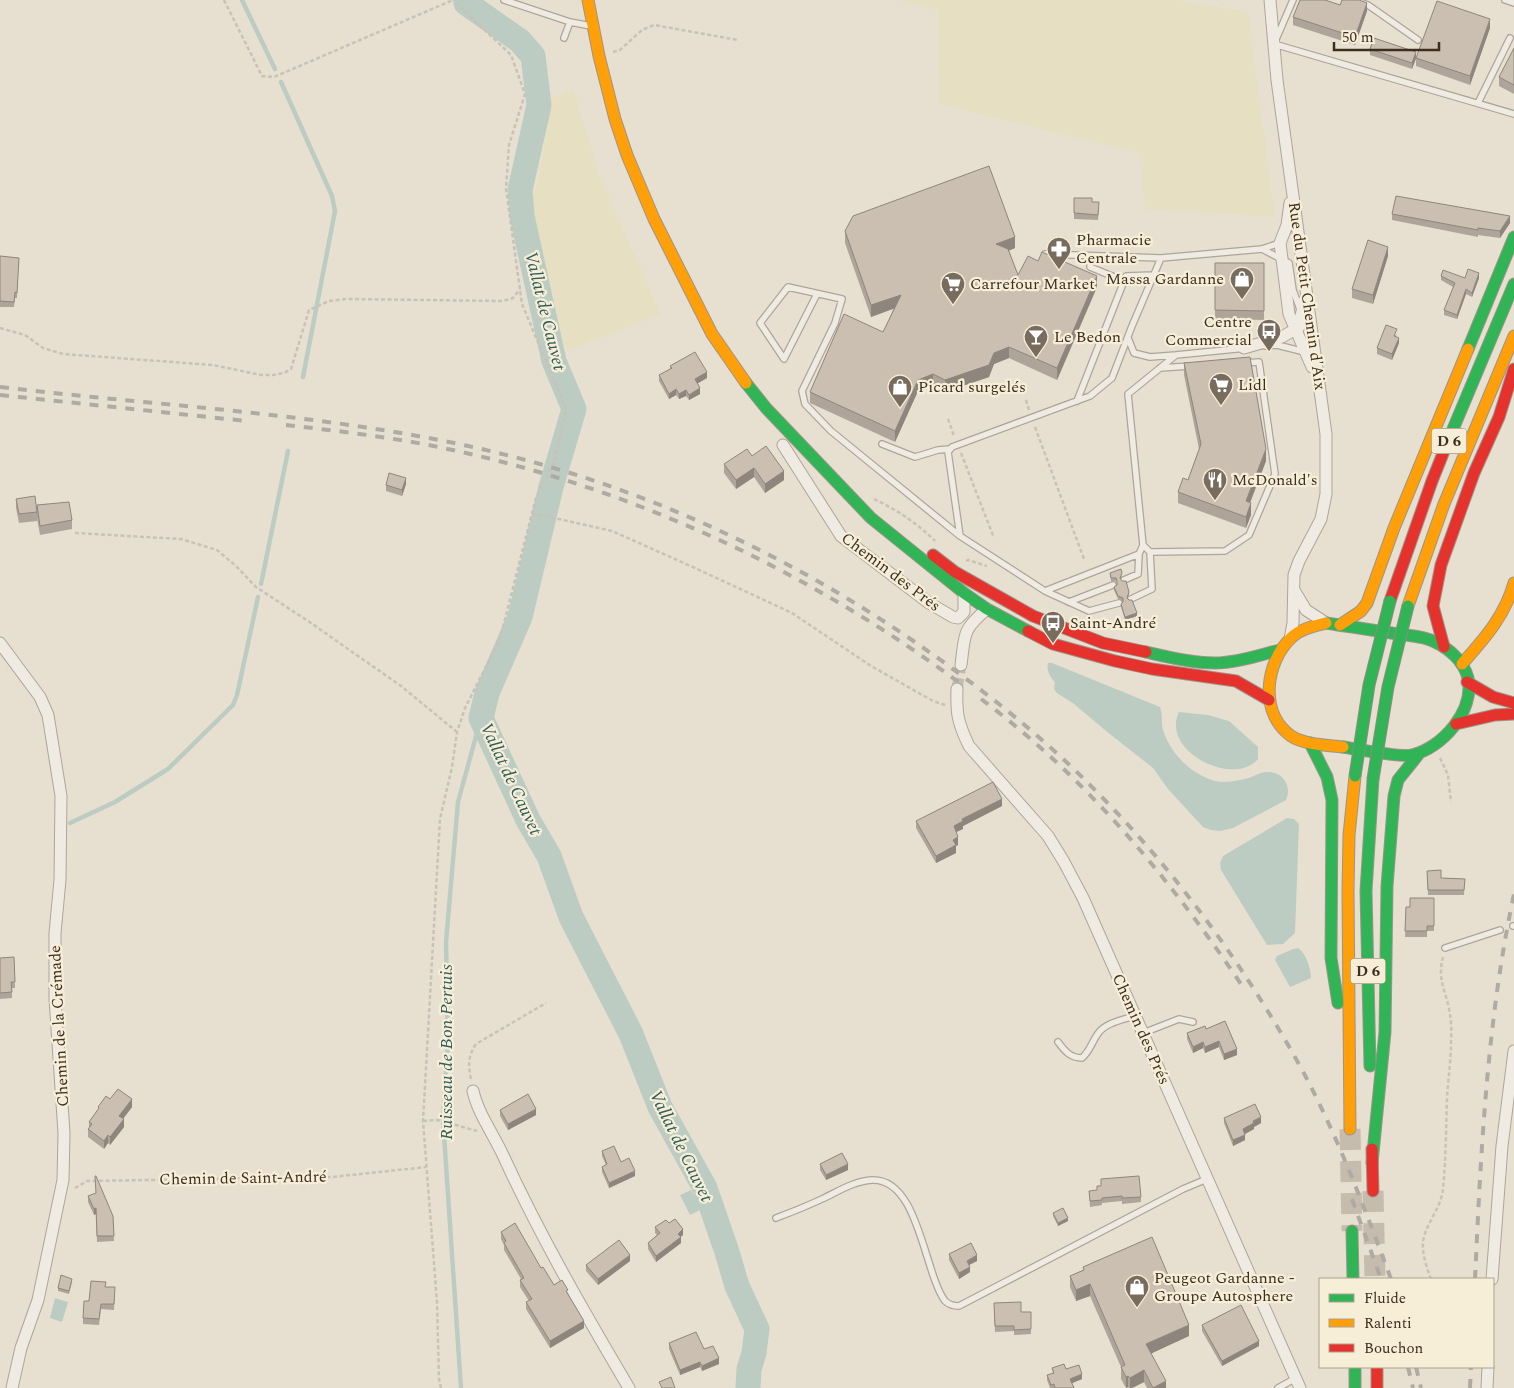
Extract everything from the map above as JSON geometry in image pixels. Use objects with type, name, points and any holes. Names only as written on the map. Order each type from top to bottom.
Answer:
[{"type":"main road","points":[[588,0],[599,56],[626,156],[654,219],[712,334],[766,408],[871,518],[964,593],[987,609],[1053,644],[1115,662],[1236,680],[1269,700]]},
{"type":"main road","points":[[1340,625],[1361,611],[1367,602],[1394,528],[1514,237]]},
{"type":"main road","name":"D 6","points":[[1350,1130],[1349,835],[1355,776],[1369,685],[1390,601],[1432,481],[1514,284]]},
{"type":"main road","name":"D 6","points":[[1373,1191],[1366,891],[1374,779],[1388,687],[1408,606],[1444,504],[1514,336]]},
{"type":"main road","points":[[1444,647],[1433,606],[1441,565],[1474,473],[1499,417],[1514,369]]},
{"type":"main road","points":[[807,451],[906,534],[955,572],[1033,616],[1066,630],[1103,643],[1175,658],[1215,663],[1241,660],[1280,650]]},
{"type":"main road","points":[[1462,664],[1498,620],[1510,598],[1514,583]]},
{"type":"main road","points":[[1372,1164],[1385,1032],[1386,886],[1394,796],[1398,780],[1418,755],[1448,734],[1456,724],[1465,704],[1467,682],[1462,664],[1444,647],[1434,640],[1425,638],[1326,623],[1299,631],[1280,650],[1271,672],[1269,700],[1277,722],[1291,736],[1310,743],[1409,756],[1418,755]]},
{"type":"main road","points":[[1467,682],[1492,697],[1514,703]]},
{"type":"main road","points":[[1456,724],[1496,715],[1514,714]]},
{"type":"main road","points":[[1310,743],[1323,765],[1330,784],[1332,800],[1331,958],[1349,1075]]},
{"type":"main road","points":[[1352,1230],[1353,1278]]},
{"type":"main road","points":[[1354,1368],[1355,1388]]},
{"type":"main road","points":[[1376,1368],[1377,1388]]},
{"type":"street","name":"Rue du Petit Chemin d'Aix","points":[[1270,0],[1291,183],[1326,434],[1326,494],[1321,519],[1299,561],[1294,575],[1292,586],[1293,623],[1290,639]]},
{"type":"street","points":[[1291,183],[1287,225],[1280,243],[1289,314],[1318,382]]},
{"type":"street","points":[[1244,348],[1282,337],[1299,327],[1305,285]]},
{"type":"street","name":"Chemin des Prés","points":[[783,445],[841,536],[929,603],[953,618],[958,618],[964,612],[964,593]]},
{"type":"street","points":[[1292,586],[1306,610],[1326,623]]},
{"type":"street","points":[[960,665],[966,632],[970,624],[987,609]]},
{"type":"street","name":"Chemin de la Crémade","points":[[0,643],[40,697],[48,715],[61,796],[60,880],[55,933],[55,989],[64,1134],[63,1180],[38,1300],[21,1348],[12,1388]]},
{"type":"street","name":"Chemin des Prés","points":[[957,689],[956,706],[960,729],[969,746],[1042,830],[1064,862],[1083,898],[1298,1383]]},
{"type":"street","points":[[1492,1278],[1502,1146],[1514,1051]]},
{"type":"street","points":[[473,1091],[478,1106],[527,1205],[592,1325],[629,1388]]},
{"type":"street","points":[[1487,1388],[1488,1368]]},
{"type":"lane","points":[[504,0],[570,22],[593,27]]},
{"type":"lane","points":[[1293,0],[1274,44],[1514,114]]},
{"type":"lane","points":[[1353,0],[1368,4],[1418,40]]},
{"type":"lane","points":[[1505,0],[1514,3]]},
{"type":"lane","points":[[564,38],[570,22]]},
{"type":"lane","points":[[1478,103],[1510,38]]},
{"type":"lane","points":[[1046,254],[1162,258],[1262,249],[1280,243]]},
{"type":"lane","points":[[1262,249],[1289,263],[1298,306],[1311,325]]},
{"type":"lane","points":[[1091,256],[1090,267],[1124,281]]},
{"type":"lane","points":[[882,444],[915,457],[938,450],[950,449],[1090,396],[1112,378],[1162,258]]},
{"type":"lane","points":[[1077,401],[1126,276],[1154,275]]},
{"type":"lane","points":[[816,294],[784,359],[760,323],[788,286],[842,299],[835,323],[802,391],[805,404],[831,431],[960,536],[1046,591],[1088,611],[1119,603]]},
{"type":"lane","points":[[1128,336],[1134,353],[1150,357],[1278,345],[1306,352]]},
{"type":"lane","points":[[1124,580],[1138,574],[1139,554],[1143,545],[1128,394],[1176,354]]},
{"type":"lane","points":[[1150,552],[1225,551],[1249,534],[1275,474],[1259,362],[1240,363]]},
{"type":"lane","points":[[1160,368],[1200,365]]},
{"type":"lane","points":[[950,449],[948,452],[960,536]]},
{"type":"lane","points":[[1131,599],[1152,589],[1150,552],[1143,545]]},
{"type":"lane","points":[[1046,591],[1139,554]]},
{"type":"lane","points":[[1069,602],[1113,585]]},
{"type":"lane","points":[[1445,948],[1500,930]]},
{"type":"lane","points":[[1058,1042],[1064,1051],[1074,1058],[1082,1058],[1089,1052],[1096,1036],[1102,1029],[1135,1016]]},
{"type":"lane","points":[[1143,1033],[1179,1019],[1193,1022]]},
{"type":"lane","points":[[776,1218],[857,1183],[873,1180],[889,1185],[902,1196],[910,1210],[946,1302],[959,1306],[1141,1210],[1207,1179]]},
{"type":"lane","points":[[1278,1388],[1298,1383]]},
{"type":"path","points":[[224,0],[262,76],[274,77],[453,0],[510,55],[525,94],[508,146],[506,188],[522,304],[566,410],[555,460],[536,498],[500,639],[465,708],[457,732],[452,767],[440,819],[423,1121],[437,1302],[439,1379],[441,1388]]},
{"type":"path","points":[[599,56],[620,50],[642,30],[654,25],[738,40]]},
{"type":"path","points":[[0,328],[25,334],[43,348],[63,354],[213,365],[260,375],[273,375],[284,373],[291,368],[308,310],[326,302],[347,299],[503,301],[513,298],[520,289]]},
{"type":"path","points":[[1026,400],[1084,559]]},
{"type":"path","points":[[948,419],[994,538]]},
{"type":"path","points":[[852,487],[891,506],[920,526],[936,542]]},
{"type":"path","points":[[532,513],[612,531],[695,568],[792,614],[871,666],[933,701],[946,706],[956,706]]},
{"type":"path","points":[[75,533],[181,539],[217,550],[256,587],[401,686],[457,732]]},
{"type":"path","points":[[961,565],[968,560],[993,566],[997,560]]},
{"type":"path","points":[[1432,746],[1442,760],[1448,775],[1451,802]]},
{"type":"path","points":[[1431,1278],[1425,1261],[1423,1243],[1443,1191],[1447,1096],[1451,1058],[1452,1022],[1441,984],[1440,969],[1445,948]]},
{"type":"path","points":[[473,1091],[468,1063],[470,1053],[476,1044],[546,1003]]},
{"type":"path","points":[[423,1121],[438,1120],[450,1122],[494,1136]]},
{"type":"path","name":"Chemin de Saint-André","points":[[61,1188],[74,1189],[86,1181],[332,1177],[426,1167]]},
{"type":"shaded area","points":[[898,0],[1175,0],[1248,12],[1275,217],[1145,209],[1140,153],[939,104],[937,10]]},
{"type":"shaded area","points":[[574,90],[598,172],[661,314],[567,351],[547,300],[533,219],[532,200],[540,171],[551,98]]},
{"type":"shaded area","points":[[1048,663],[1160,707],[1163,730],[1172,748],[1185,764],[1202,776],[1223,782],[1244,779],[1265,772],[1275,773],[1283,778],[1287,786],[1288,795],[1286,800],[1233,828],[1220,831],[1203,827],[1168,789],[1153,768],[1074,704],[1057,693],[1054,689],[1055,682],[1048,671]]},
{"type":"shaded area","points":[[1179,712],[1208,715],[1229,721],[1258,747],[1258,759],[1247,767],[1233,769],[1217,767],[1202,761],[1189,752],[1180,740],[1176,726]]},
{"type":"shaded area","points":[[1287,818],[1294,819],[1299,824],[1295,933],[1283,944],[1267,945],[1221,870],[1220,863],[1223,856]]},
{"type":"shaded area","points":[[1298,948],[1307,962],[1311,978],[1290,987],[1275,960],[1277,956]]},
{"type":"shaded area","points":[[691,1190],[702,1209],[690,1215],[680,1195]]},
{"type":"shaded area","points":[[55,1298],[68,1302],[62,1322],[50,1318]]},
{"type":"building","points":[[1300,0],[1325,0],[1340,5],[1342,0],[1359,0],[1367,3],[1355,37],[1293,17]]},
{"type":"building","points":[[1437,1],[1490,19],[1470,76],[1416,58]]},
{"type":"building","points":[[1374,38],[1416,52],[1412,63],[1370,49]]},
{"type":"building","points":[[1514,48],[1514,85],[1499,77]]},
{"type":"building","points":[[989,166],[1015,237],[996,244],[1008,249],[1018,275],[1028,256],[1038,261],[1042,252],[1097,276],[1057,368],[1009,347],[994,353],[989,365],[945,380],[933,374],[918,380],[895,431],[810,392],[844,314],[883,332],[901,295],[871,305],[845,231],[853,216]]},
{"type":"building","points":[[1396,196],[1510,216],[1500,231],[1478,228],[1478,230],[1392,214]]},
{"type":"building","points":[[1074,198],[1092,198],[1092,202],[1099,202],[1098,215],[1074,213]]},
{"type":"building","points":[[1368,240],[1388,247],[1373,295],[1352,289]]},
{"type":"building","points":[[0,256],[19,258],[17,293],[15,292],[14,302],[0,301]]},
{"type":"building","points":[[1215,263],[1264,263],[1264,311],[1215,310]]},
{"type":"building","points":[[1468,269],[1479,273],[1472,293],[1466,289],[1457,315],[1444,310],[1455,283],[1441,276],[1443,270],[1465,278]]},
{"type":"building","points":[[1386,325],[1397,329],[1394,336],[1399,338],[1392,354],[1377,348]]},
{"type":"building","points":[[695,352],[707,372],[695,379],[700,388],[689,395],[686,390],[679,394],[676,389],[669,394],[659,375],[672,368],[670,366]]},
{"type":"building","points":[[1250,357],[1266,449],[1246,501],[1251,503],[1246,517],[1178,492],[1183,478],[1188,480],[1201,444],[1184,363]]},
{"type":"building","points":[[766,446],[784,471],[765,484],[754,468],[736,480],[724,464],[747,449],[752,456]]},
{"type":"building","points":[[389,473],[406,478],[402,490],[386,485]]},
{"type":"building","points":[[35,496],[37,512],[19,514],[16,499]]},
{"type":"building","points":[[69,502],[72,520],[40,526],[37,505]]},
{"type":"building","points":[[1121,569],[1120,578],[1122,581],[1126,581],[1129,592],[1127,598],[1132,600],[1137,613],[1125,617],[1121,604],[1123,598],[1118,596],[1114,587],[1117,585],[1116,578],[1111,578],[1110,573]]},
{"type":"building","points":[[993,782],[1002,799],[962,819],[963,821],[954,826],[958,837],[953,840],[956,845],[936,856],[916,821]]},
{"type":"building","points":[[1441,870],[1441,878],[1465,879],[1464,890],[1428,890],[1427,871]]},
{"type":"building","points":[[1410,898],[1434,898],[1434,926],[1427,926],[1427,931],[1405,931],[1406,907],[1410,907]]},
{"type":"building","points":[[14,957],[15,982],[11,982],[12,992],[0,993],[0,958]]},
{"type":"building","points":[[1225,1021],[1237,1049],[1224,1054],[1219,1041],[1205,1047],[1203,1042],[1193,1047],[1187,1033],[1205,1026],[1206,1029]]},
{"type":"building","points":[[118,1089],[132,1099],[119,1116],[124,1119],[110,1137],[108,1135],[104,1141],[88,1129],[92,1124],[89,1122],[106,1096],[110,1099]]},
{"type":"building","points":[[528,1094],[536,1109],[508,1124],[500,1110]]},
{"type":"building","points":[[1255,1104],[1261,1117],[1243,1129],[1245,1135],[1233,1140],[1224,1118]]},
{"type":"building","points":[[614,1146],[621,1162],[629,1158],[635,1171],[609,1183],[602,1167],[607,1164],[602,1151]]},
{"type":"building","points":[[842,1153],[848,1164],[826,1175],[820,1164]]},
{"type":"building","points":[[95,1176],[113,1216],[114,1236],[97,1236],[96,1208],[94,1209],[88,1196],[96,1193]]},
{"type":"building","points":[[1139,1176],[1141,1197],[1122,1198],[1122,1196],[1090,1201],[1089,1191],[1097,1190],[1097,1186],[1101,1186],[1101,1179]]},
{"type":"building","points":[[1063,1208],[1068,1218],[1058,1223],[1053,1213]]},
{"type":"building","points":[[675,1219],[683,1229],[678,1234],[681,1237],[656,1256],[648,1243],[660,1233],[655,1227],[666,1220],[669,1223]]},
{"type":"building","points":[[515,1223],[541,1268],[543,1267],[554,1285],[562,1280],[568,1290],[566,1291],[584,1321],[550,1341],[526,1302],[532,1299],[520,1280],[524,1278],[504,1243],[506,1241],[501,1232]]},
{"type":"building","name":"Peugeot Gardanne - Groupe Autosphere","points":[[1152,1237],[1189,1325],[1146,1344],[1166,1381],[1153,1388],[1144,1370],[1130,1378],[1126,1377],[1121,1367],[1125,1365],[1090,1284],[1076,1290],[1070,1276],[1084,1270],[1083,1267]]},
{"type":"building","points":[[619,1240],[630,1255],[598,1279],[586,1265]]},
{"type":"building","points":[[971,1243],[977,1255],[967,1261],[970,1267],[959,1273],[949,1254]]},
{"type":"building","points":[[61,1275],[72,1279],[69,1291],[58,1288]]},
{"type":"building","points":[[91,1281],[106,1282],[105,1287],[115,1287],[114,1304],[101,1304],[99,1319],[83,1318],[84,1301],[89,1301]]},
{"type":"building","points":[[1021,1302],[1021,1312],[1031,1312],[1031,1329],[1014,1330],[1014,1326],[995,1326],[994,1303]]},
{"type":"building","points":[[1241,1305],[1259,1341],[1222,1361],[1202,1325]]},
{"type":"building","points":[[696,1332],[704,1349],[713,1346],[719,1358],[702,1366],[700,1362],[680,1370],[669,1343]]},
{"type":"building","points":[[1064,1364],[1066,1369],[1079,1365],[1082,1374],[1070,1379],[1074,1388],[1055,1388],[1054,1384],[1051,1385],[1047,1375],[1054,1373],[1052,1368]]},
{"type":"building","points":[[671,1377],[675,1388],[662,1388],[659,1382]]},
{"type":"waterway","points":[[242,0],[275,69]]},
{"type":"waterway","name":"Vallat de Cauvet","points":[[466,0],[466,3],[520,41],[533,56],[539,105],[520,190],[522,216],[554,361],[574,409],[551,487],[520,617],[487,693],[481,718],[528,820],[549,856],[571,917],[631,1034],[660,1107],[705,1188],[737,1286],[757,1329],[754,1353],[749,1369],[748,1388]]},
{"type":"waterway","points":[[281,82],[332,196],[335,211],[303,377]]},
{"type":"waterway","points":[[261,584],[288,451]]},
{"type":"waterway","points":[[70,823],[115,802],[168,769],[233,705],[237,695],[258,597]]},
{"type":"waterway","name":"Ruisseau de Bon Pertuis","points":[[461,1388],[443,1120],[448,1042],[446,942],[458,802],[481,718]]},
{"type":"tunnel","points":[[957,689],[961,665]]},
{"type":"tunnel","points":[[1350,1129],[1352,1231]]},
{"type":"tunnel","points":[[1373,1191],[1375,1278]]},
{"type":"railway","points":[[0,387],[359,426],[477,448],[543,465],[608,485],[733,537],[794,568],[910,638],[1012,715],[1073,768],[1148,847],[1204,916],[1278,1027],[1300,1066],[1338,1144],[1391,1278]]},
{"type":"railway","points":[[0,395],[246,421]]},
{"type":"railway","points":[[286,425],[384,437],[443,448],[513,465],[581,485],[649,510],[715,538],[779,570],[842,605],[902,643],[961,684]]},
{"type":"railway","points":[[981,699],[1057,762],[1125,833],[1188,910],[1245,990]]},
{"type":"railway","points":[[1475,1278],[1483,1134],[1491,1037],[1497,989],[1514,894]]},
{"type":"railway","points":[[1352,1199],[1381,1278]]},
{"type":"railway","points":[[1408,1368],[1413,1388]]},
{"type":"railway","points":[[1416,1368],[1421,1388]]},
{"type":"railway","points":[[1470,1388],[1471,1368]]},
{"type":"traffic: fast","points":[[1468,349],[1514,237]]},
{"type":"traffic: fast","points":[[1448,441],[1514,284]]},
{"type":"traffic: fast","points":[[746,383],[766,408],[871,518],[964,593],[987,609],[1028,631]]},
{"type":"traffic: fast","points":[[1355,776],[1369,685],[1390,601]]},
{"type":"traffic: fast","points":[[1373,779],[1388,687],[1408,606]]},
{"type":"traffic: fast","points":[[1326,623],[1417,636],[1431,640],[1446,648],[1456,657],[1468,678],[1469,690],[1461,715],[1454,726],[1434,745],[1423,751],[1406,756],[1343,747]]},
{"type":"traffic: fast","points":[[1146,652],[1189,661],[1223,663],[1280,650]]},
{"type":"traffic: fast","points":[[1310,743],[1327,777],[1332,800],[1331,958],[1338,1003]]},
{"type":"traffic: fast","points":[[1372,1163],[1385,1032],[1387,886],[1394,796],[1398,780],[1418,755]]},
{"type":"traffic: fast","points":[[1370,1066],[1366,891],[1373,779]]},
{"type":"traffic: fast","points":[[1352,1231],[1353,1278]]},
{"type":"traffic: fast","points":[[1355,1368],[1355,1388]]},
{"type":"traffic: slow","points":[[588,0],[599,56],[615,119],[627,155],[654,219],[712,334],[746,383]]},
{"type":"traffic: slow","points":[[1408,606],[1444,504],[1514,336]]},
{"type":"traffic: slow","points":[[1340,625],[1361,611],[1367,603],[1394,528],[1468,349]]},
{"type":"traffic: slow","points":[[1462,664],[1486,636],[1499,617],[1514,583]]},
{"type":"traffic: slow","points":[[1326,623],[1299,632],[1282,648],[1271,674],[1270,701],[1274,714],[1281,726],[1291,736],[1309,743],[1343,747]]},
{"type":"traffic: slow","points":[[1350,1129],[1348,890],[1349,835],[1355,776]]},
{"type":"traffic: jam","points":[[1444,647],[1433,606],[1441,565],[1474,473],[1499,417],[1514,369]]},
{"type":"traffic: jam","points":[[1390,601],[1448,441]]},
{"type":"traffic: jam","points":[[933,555],[955,572],[1033,616],[1103,643],[1146,652]]},
{"type":"traffic: jam","points":[[1028,631],[1053,644],[1115,661],[1152,669],[1236,681],[1269,700]]},
{"type":"traffic: jam","points":[[1467,682],[1493,697],[1514,703]]},
{"type":"traffic: jam","points":[[1456,724],[1495,715],[1514,714]]},
{"type":"traffic: jam","points":[[1372,1149],[1373,1191]]},
{"type":"traffic: jam","points":[[1377,1368],[1377,1388]]},
{"type":"place","name":"Pharmacie Centrale","points":[[1059,270]]},
{"type":"place","name":"Massa Gardanne","points":[[1242,300]]},
{"type":"place","name":"Carrefour Market","points":[[953,305]]},
{"type":"place","name":"Centre Commercial","points":[[1269,352]]},
{"type":"place","name":"Le Bedon","points":[[1036,358]]},
{"type":"place","name":"Lidl","points":[[1221,406]]},
{"type":"place","name":"Picard surgelés","points":[[900,408]]},
{"type":"place","name":"McDonald's","points":[[1215,501]]},
{"type":"place","name":"Saint-André","points":[[1053,644]]},
{"type":"place","name":"Peugeot Gardanne - Groupe Autosphere","points":[[1137,1308]]}]
